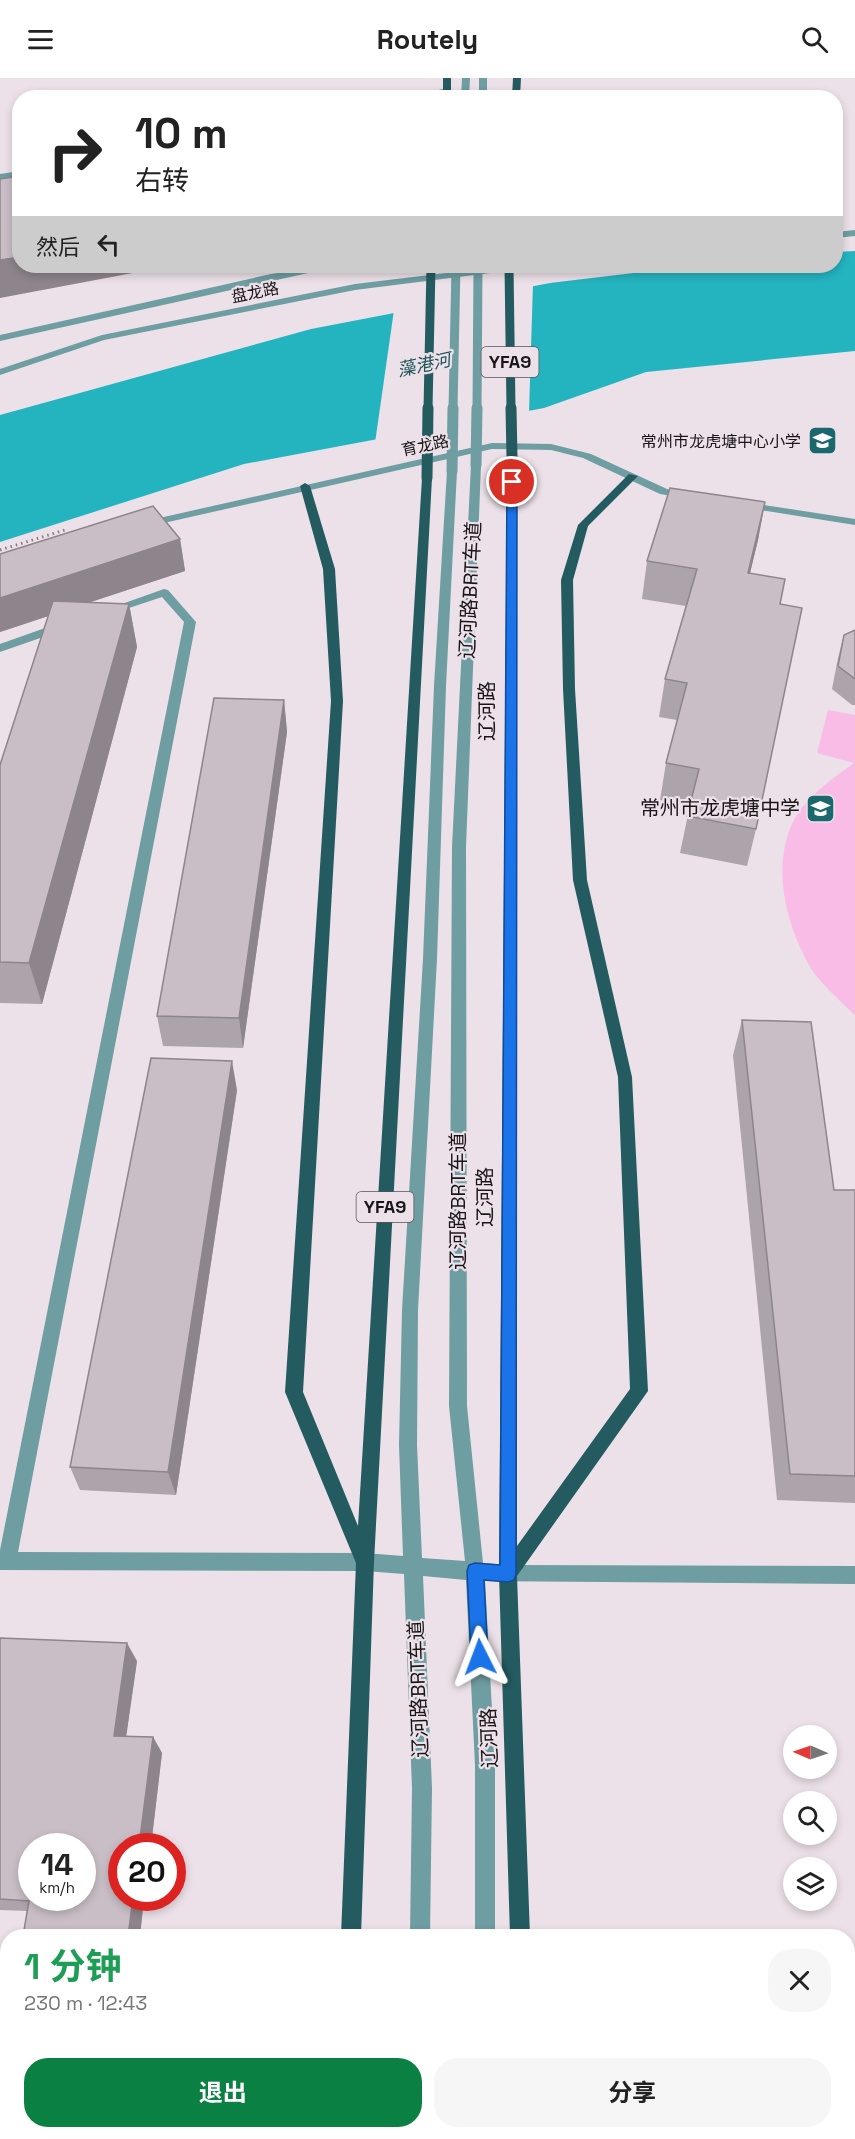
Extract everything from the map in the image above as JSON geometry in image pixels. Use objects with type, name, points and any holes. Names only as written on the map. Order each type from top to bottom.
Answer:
[{"type":"main road","name":"YFA9","points":[[351,1929],[365,1562],[427,478],[431,273]]},
{"type":"main road","name":"辽河路","points":[[509,273],[512,458],[508,1574],[520,1929]]},
{"type":"main road","points":[[508,1574],[639,1390],[625,1077],[580,880],[569,689],[567,580],[583,525],[633,476]]},
{"type":"main road","points":[[305,486],[329,569],[337,700],[294,1392],[365,1562]]},
{"type":"street","points":[[0,338],[294,273]]},
{"type":"street","name":"辽河路BRT车道","points":[[420,1929],[422,1788],[408,1445],[410,1310],[430,959],[440,686],[452,471],[456,273]]},
{"type":"street","name":"盘龙路","points":[[0,372],[102,338],[355,287],[466,273]]},
{"type":"street","name":"辽河路BRT车道","points":[[478,273],[476,465],[459,847],[458,1395],[475,1571],[485,1765],[485,1929]]},
{"type":"street","name":"育龙路","points":[[131,527],[305,486],[492,446],[551,447],[587,456],[664,492],[698,497]]},
{"type":"street","points":[[731,502],[855,522]]},
{"type":"street","points":[[99,614],[164,592],[190,622],[3,1561],[365,1562],[508,1574],[855,1575]]},
{"type":"street","points":[[0,648],[77,621]]},
{"type":"path","points":[[0,550],[68,528]]},
{"type":"shaded area","points":[[828,710],[855,715],[855,1015],[824,984],[809,965],[794,932],[784,896],[783,859],[792,824],[819,790],[854,763],[817,753]]},
{"type":"water","name":"藻港河","points":[[855,251],[855,351],[646,372],[544,408],[244,464],[0,542],[0,415],[311,329],[550,283],[634,273],[843,273],[843,252]]},
{"type":"pier","points":[[533,283],[529,413],[375,443],[394,310]]},
{"type":"building","points":[[12,177],[12,258],[0,260],[0,179]]},
{"type":"building","points":[[670,488],[765,502],[748,573],[785,579],[780,604],[802,608],[756,829],[687,816],[699,769],[666,763],[687,683],[665,679],[697,569],[647,561]]},
{"type":"building","points":[[153,506],[180,539],[0,598],[0,554]]},
{"type":"building","points":[[53,601],[129,604],[29,963],[0,962],[0,765]]},
{"type":"building","points":[[855,630],[855,679],[838,666],[844,635]]},
{"type":"building","points":[[214,698],[284,700],[239,1018],[157,1016]]},
{"type":"building","points":[[742,1020],[811,1022],[834,1190],[855,1190],[855,1476],[790,1474]]},
{"type":"building","points":[[151,1058],[232,1061],[168,1472],[70,1467]]},
{"type":"building","points":[[0,1638],[127,1643],[114,1736],[153,1737],[141,1833],[108,1833],[108,1911],[131,1911],[129,1929],[24,1929],[27,1911],[96,1911],[96,1833],[18,1833],[18,1900],[0,1899]]},
{"type":"place","name":"常州市龙虎塘中心小学","points":[[822,441]]},
{"type":"place","name":"常州市龙虎塘中学","points":[[821,808]]},
{"type":"route","points":[[480,1657],[475,1571],[508,1574],[512,482]]}]
